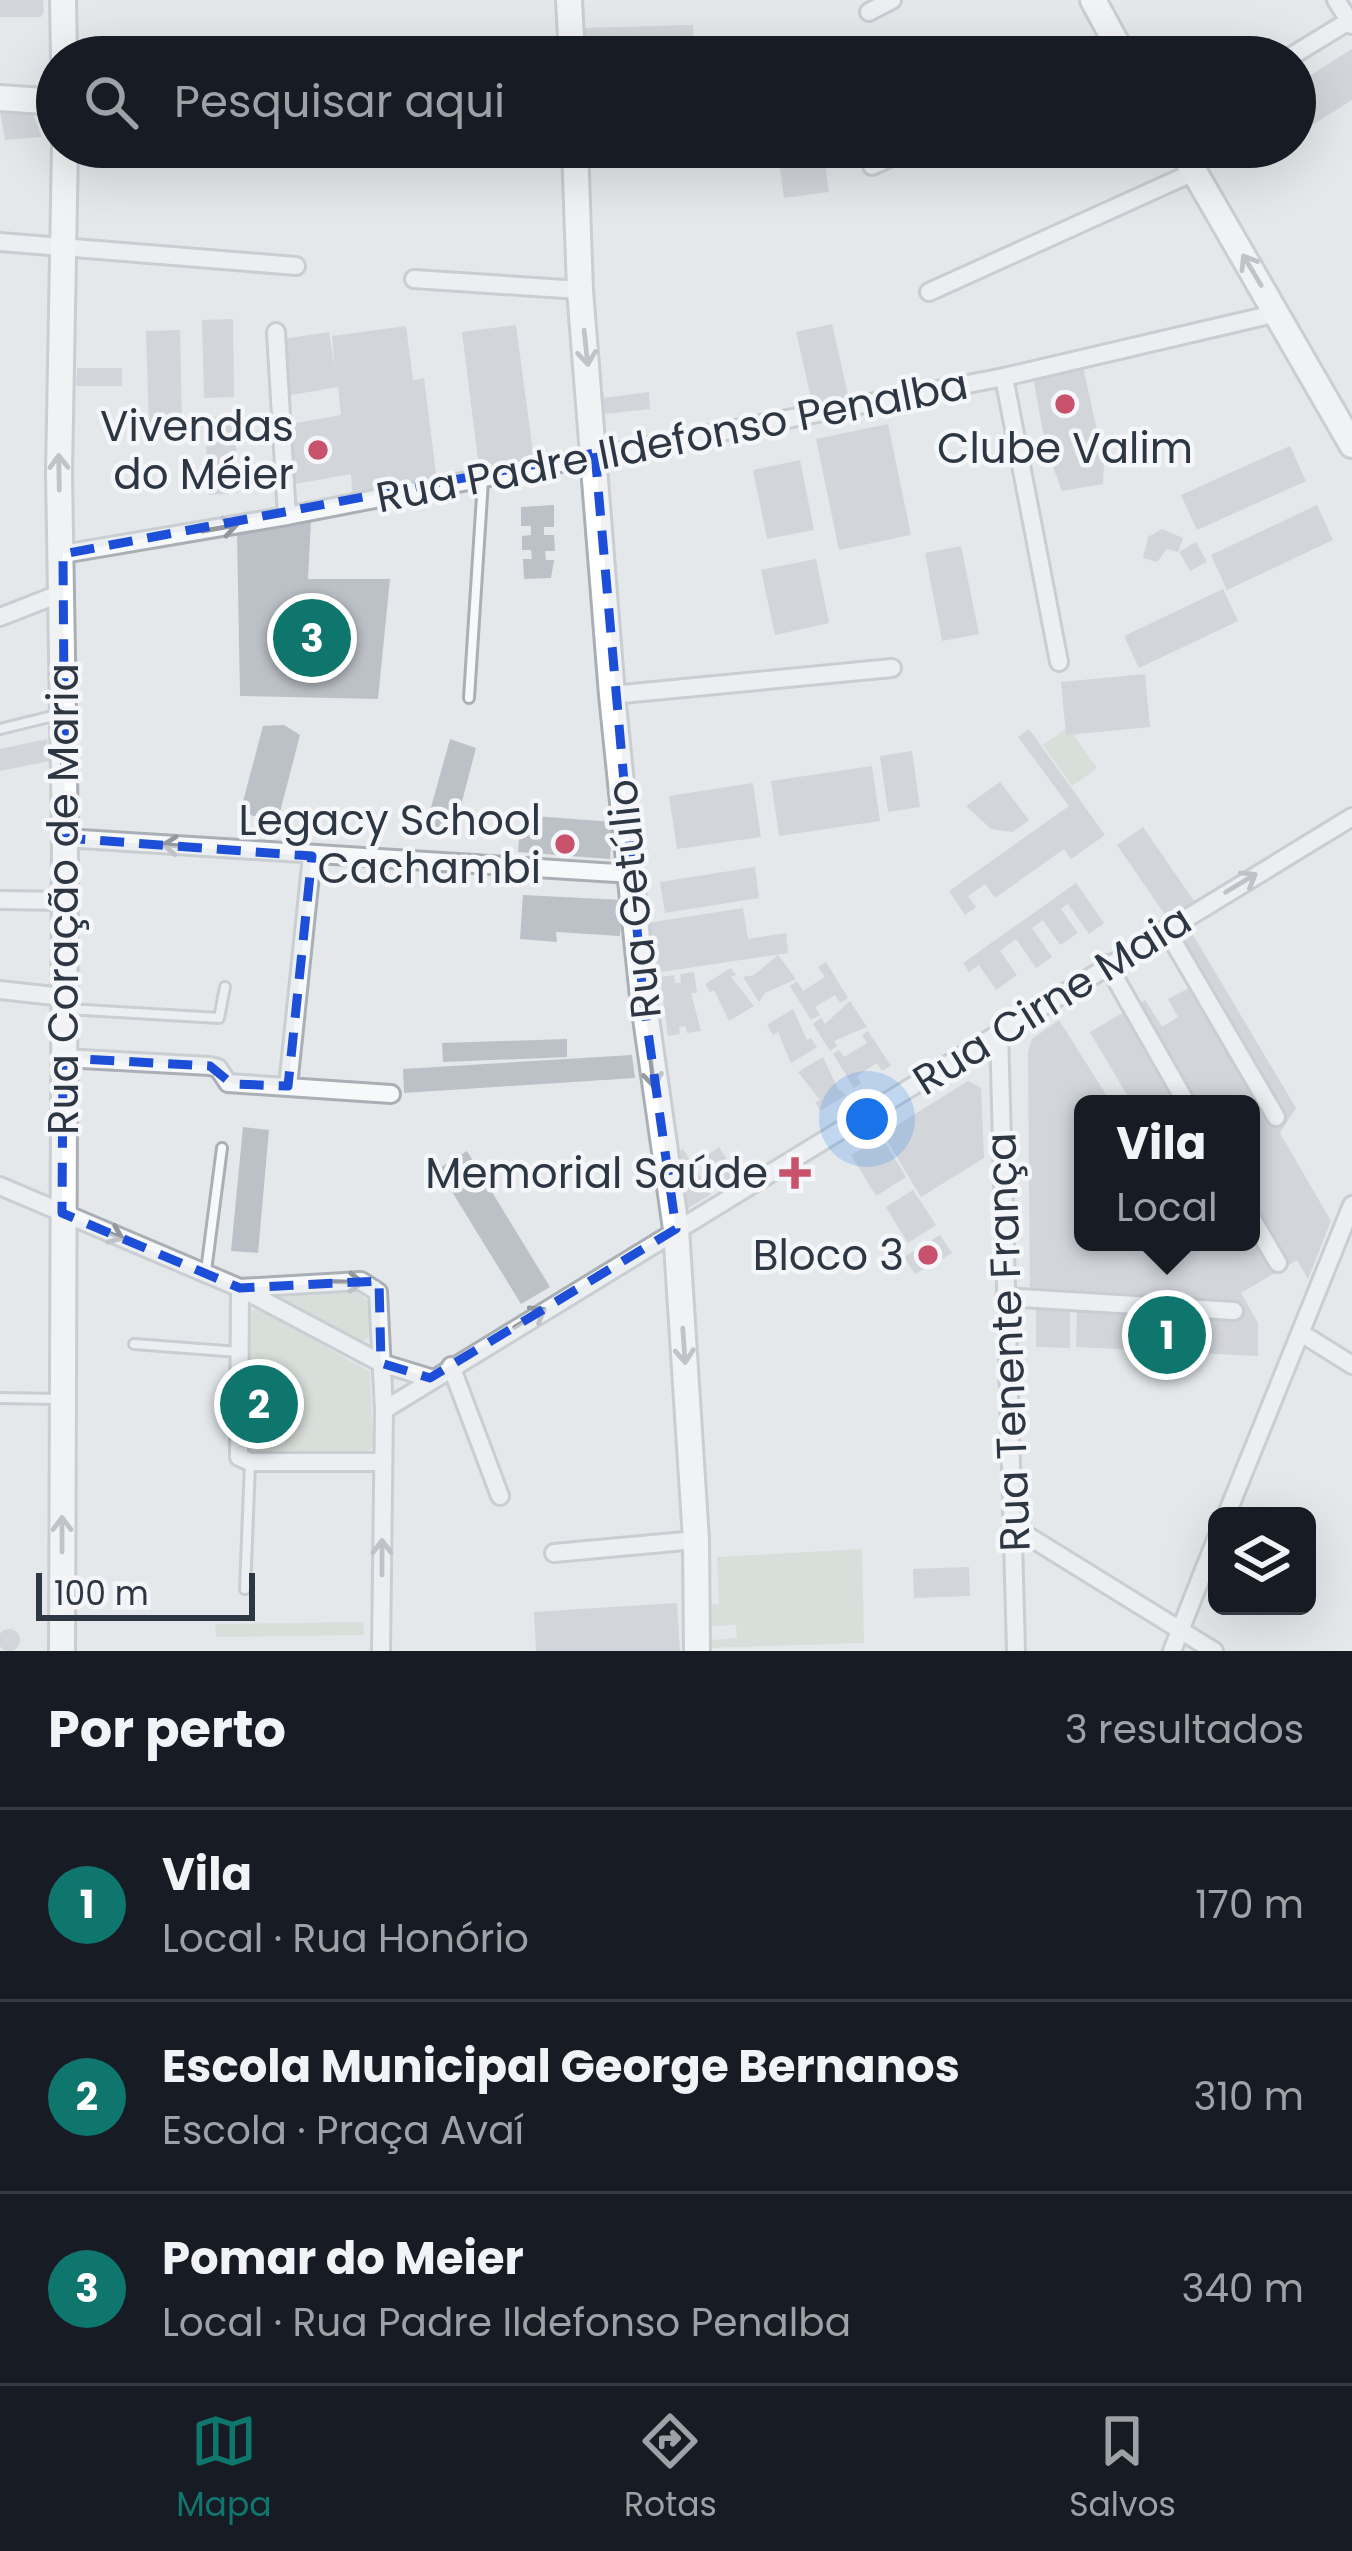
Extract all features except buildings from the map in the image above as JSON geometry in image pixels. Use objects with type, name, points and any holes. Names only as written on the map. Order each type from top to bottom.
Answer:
[{"type":"street","points":[[63,0],[64,36]]},
{"type":"street","points":[[569,0],[571,36]]},
{"type":"street","points":[[869,11],[892,0]]},
{"type":"street","points":[[1093,0],[1111,36]]},
{"type":"street","points":[[1316,42],[1351,22],[1336,0]]},
{"type":"street","points":[[0,98],[36,101]]},
{"type":"street","name":"Rua Coração de Maria","points":[[62,1651],[65,838],[64,592],[58,473],[65,168]]},
{"type":"street","name":"Rua Getúlio","points":[[576,168],[580,290],[612,695],[676,1229],[696,1540],[697,1651]]},
{"type":"street","points":[[1192,168],[1348,427]]},
{"type":"street","points":[[929,292],[1194,172]]},
{"type":"street","points":[[0,242],[296,266]]},
{"type":"street","points":[[414,279],[580,290]]},
{"type":"street","name":"Rua Padre Ildefonso Penalba","points":[[63,554],[287,516],[1004,377],[1277,313]]},
{"type":"street","points":[[275,332],[287,516]]},
{"type":"street","points":[[1004,377],[1059,662]]},
{"type":"street","points":[[0,617],[64,592]]},
{"type":"street","points":[[612,695],[892,668]]},
{"type":"street","name":"Rua Cirne Maia","points":[[384,1410],[1352,817]]},
{"type":"street","points":[[65,838],[632,874]]},
{"type":"street","points":[[288,1086],[312,856]]},
{"type":"street","points":[[0,900],[64,901]]},
{"type":"street","points":[[1166,929],[1276,1117]]},
{"type":"street","points":[[1108,964],[1182,1095]]},
{"type":"street","points":[[0,990],[63,1003]]},
{"type":"street","name":"Rua Tenente França","points":[[999,1032],[1016,1651]]},
{"type":"street","points":[[63,1058],[210,1066],[228,1084],[391,1094]]},
{"type":"street","points":[[0,1186],[240,1288],[381,1363],[430,1378]]},
{"type":"street","points":[[1230,1507],[1352,1205]]},
{"type":"street","points":[[1260,1232],[1278,1264]]},
{"type":"street","points":[[240,1288],[271,1282],[371,1284],[380,1303],[384,1410],[381,1651]]},
{"type":"street","points":[[240,1288],[238,1457],[250,1462],[382,1462]]},
{"type":"street","points":[[1005,1297],[1234,1311]]},
{"type":"street","points":[[1300,1333],[1352,1365]]},
{"type":"street","points":[[451,1366],[500,1496]]},
{"type":"street","points":[[1015,1528],[1214,1651]]},
{"type":"street","points":[[554,1553],[696,1540]]},
{"type":"street","points":[[1172,1651],[1208,1559]]},
{"type":"lane","points":[[469,698],[483,478]]},
{"type":"lane","points":[[0,729],[64,712]]},
{"type":"lane","points":[[63,1003],[219,1018],[225,987]]},
{"type":"lane","points":[[205,1273],[222,1148]]},
{"type":"lane","points":[[134,1344],[239,1352]]},
{"type":"lane","points":[[0,1398],[62,1399]]},
{"type":"lane","points":[[245,1589],[250,1462]]},
{"type":"highlighted area","points":[[595,453],[643,997],[676,1229],[430,1378],[381,1363],[379,1281],[240,1288],[62,1213],[63,1058],[210,1066],[232,1084],[288,1086],[312,856],[65,838],[63,554]]},
{"type":"green space","points":[[1068,727],[1097,768],[1072,786],[1043,745]]},
{"type":"green space","points":[[284,1290],[360,1293],[372,1307],[372,1337],[361,1342],[281,1300]]},
{"type":"green space","points":[[258,1308],[370,1372],[373,1445],[369,1451],[249,1452],[247,1314]]},
{"type":"green space","points":[[862,1549],[864,1643],[711,1648],[711,1640],[737,1638],[736,1625],[710,1626],[710,1605],[719,1604],[717,1557]]},
{"type":"green space","points":[[363,1622],[364,1635],[216,1637],[215,1624]]},
{"type":"place","name":"Clube Valim","points":[[1065,404]]},
{"type":"place","name":"Vivendas do Méier","points":[[318,450]]},
{"type":"place","name":"Pomar do Meier","points":[[312,638]]},
{"type":"place","name":"Legacy School Cachambi","points":[[565,844]]},
{"type":"place","name":"Memorial Saúde","points":[[795,1173]]},
{"type":"place","name":"Bloco 3","points":[[928,1255]]},
{"type":"place","name":"Vila","points":[[1167,1335]]},
{"type":"place","name":"Escola Municipal George Bernanos","points":[[259,1404]]}]
